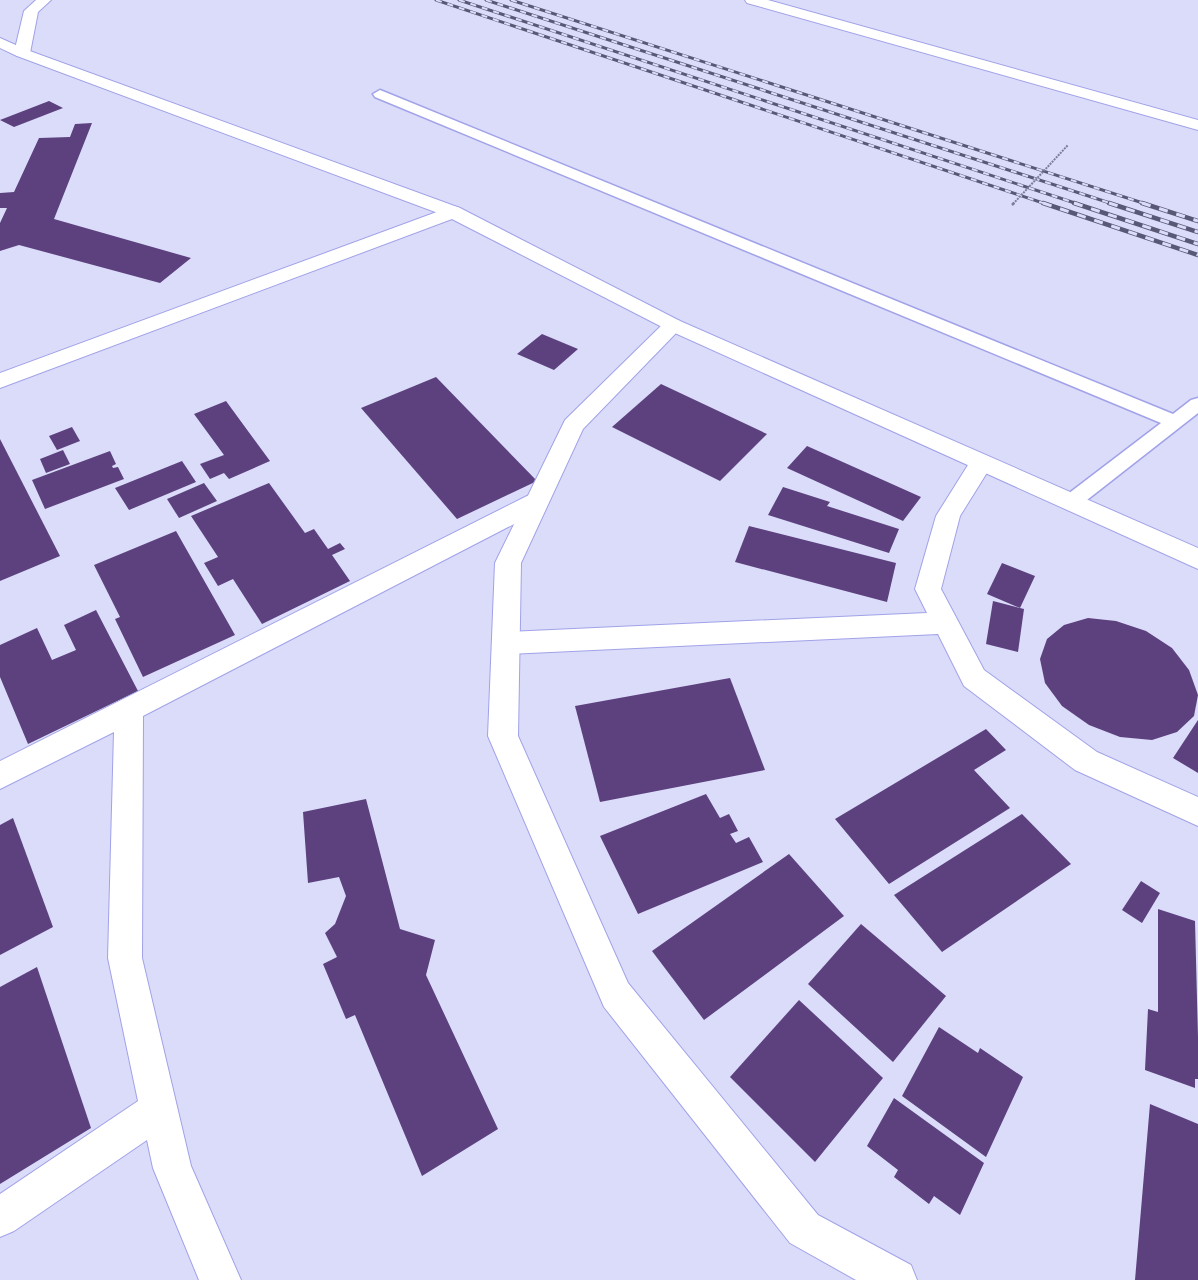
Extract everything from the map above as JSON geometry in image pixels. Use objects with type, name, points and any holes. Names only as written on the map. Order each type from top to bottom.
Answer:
[{"type":"street","points":[[22,53],[31,11],[44,0]]},
{"type":"street","points":[[752,0],[1198,126]]},
{"type":"street","points":[[0,42],[22,53],[453,212],[674,325],[1198,559]]},
{"type":"street","points":[[0,380],[453,212]]},
{"type":"street","points":[[674,325],[573,425],[508,563],[503,736],[616,995],[804,1229],[884,1277]]},
{"type":"street","points":[[981,462],[948,516],[928,589],[974,678],[1086,761],[1198,812]]},
{"type":"street","points":[[0,776],[536,502]]},
{"type":"street","points":[[506,643],[946,624]]},
{"type":"street","points":[[129,711],[125,958],[172,1168],[220,1280]]},
{"type":"street","points":[[0,1217],[159,1109]]},
{"type":"lane","points":[[380,94],[1175,422]]},
{"type":"lane","points":[[1071,502],[1198,404]]},
{"type":"path","points":[[1012,205],[1068,145]]},
{"type":"building","points":[[49,101],[63,108],[14,127],[0,120]]},
{"type":"building","points":[[92,123],[54,219],[191,258],[160,283],[19,245],[0,251],[0,223],[7,208],[0,208],[0,193],[14,192],[39,138],[70,137],[75,124]]},
{"type":"building","points":[[542,334],[578,349],[554,370],[517,354]]},
{"type":"building","points":[[436,377],[537,481],[457,519],[361,408]]},
{"type":"building","points":[[661,384],[767,434],[720,481],[612,427]]},
{"type":"building","points":[[226,401],[270,461],[229,479],[224,473],[210,479],[200,464],[224,455],[194,414]]},
{"type":"building","points":[[72,427],[80,441],[57,450],[49,436]]},
{"type":"building","points":[[0,439],[60,556],[0,581]]},
{"type":"building","points":[[807,446],[921,497],[903,521],[787,468]]},
{"type":"building","points":[[63,450],[70,464],[46,473],[40,459]]},
{"type":"building","points":[[110,451],[116,464],[112,466],[113,468],[118,467],[124,479],[45,509],[32,480]]},
{"type":"building","points":[[182,461],[196,482],[129,510],[115,488]]},
{"type":"building","points":[[204,483],[217,501],[179,518],[167,499]]},
{"type":"building","points":[[269,483],[305,533],[314,529],[328,549],[340,543],[345,549],[332,555],[350,581],[262,624],[233,579],[218,586],[204,563],[218,557],[191,516]]},
{"type":"building","points":[[783,487],[830,502],[827,506],[899,529],[889,553],[768,515]]},
{"type":"building","points":[[749,526],[896,563],[887,602],[735,562]]},
{"type":"building","points":[[176,531],[235,635],[143,677],[115,619],[120,617],[94,565]]},
{"type":"building","points":[[1002,563],[1035,576],[1020,608],[987,594]]},
{"type":"building","points":[[993,601],[1024,609],[1018,652],[986,644]]},
{"type":"building","points":[[96,610],[138,691],[28,744],[0,677],[0,645],[37,628],[52,660],[76,650],[64,625]]},
{"type":"building","points":[[1088,618],[1116,621],[1146,631],[1172,648],[1189,670],[1198,695],[1194,716],[1177,732],[1152,740],[1120,737],[1089,725],[1062,706],[1045,683],[1040,659],[1047,639],[1064,625]]},
{"type":"building","points":[[730,678],[765,770],[600,802],[575,706]]},
{"type":"building","points":[[1198,720],[1198,773],[1173,758]]},
{"type":"building","points":[[986,729],[1006,750],[974,770],[1010,808],[889,884],[835,819]]},
{"type":"building","points":[[706,794],[720,818],[729,814],[738,831],[730,834],[736,843],[749,837],[763,862],[638,914],[600,836]]},
{"type":"building","points":[[366,799],[400,929],[435,940],[426,975],[498,1129],[422,1176],[355,1015],[346,1019],[323,964],[337,957],[325,933],[335,924],[346,896],[339,877],[308,883],[303,812]]},
{"type":"building","points":[[1022,814],[1071,864],[942,952],[894,895]]},
{"type":"building","points":[[13,818],[53,927],[0,955],[0,825]]},
{"type":"building","points":[[789,854],[844,916],[704,1020],[652,951]]},
{"type":"building","points":[[1141,881],[1160,893],[1142,923],[1122,910]]},
{"type":"building","points":[[1158,909],[1195,921],[1198,1079],[1195,1079],[1195,1088],[1145,1070],[1148,1009],[1158,1012]]},
{"type":"building","points":[[861,924],[946,996],[893,1062],[808,984]]},
{"type":"building","points":[[37,967],[91,1128],[0,1184],[0,987]]},
{"type":"building","points":[[799,1000],[883,1078],[815,1162],[730,1077]]},
{"type":"building","points":[[939,1027],[978,1053],[980,1048],[1023,1077],[986,1157],[902,1096]]},
{"type":"building","points":[[894,1098],[984,1163],[960,1215],[934,1196],[929,1204],[894,1177],[898,1170],[867,1146]]},
{"type":"building","points":[[1150,1104],[1198,1124],[1198,1280],[1135,1280]]},
{"type":"railway","points":[[436,0],[1046,204]]},
{"type":"railway","points":[[459,0],[1078,204]]},
{"type":"railway","points":[[486,0],[1113,204]]},
{"type":"railway","points":[[511,0],[1146,204]]},
{"type":"railway","points":[[1043,203],[1198,255]]},
{"type":"railway","points":[[1074,203],[1198,244]]},
{"type":"railway","points":[[1109,203],[1198,232]]},
{"type":"railway","points":[[1142,203],[1198,221]]}]
